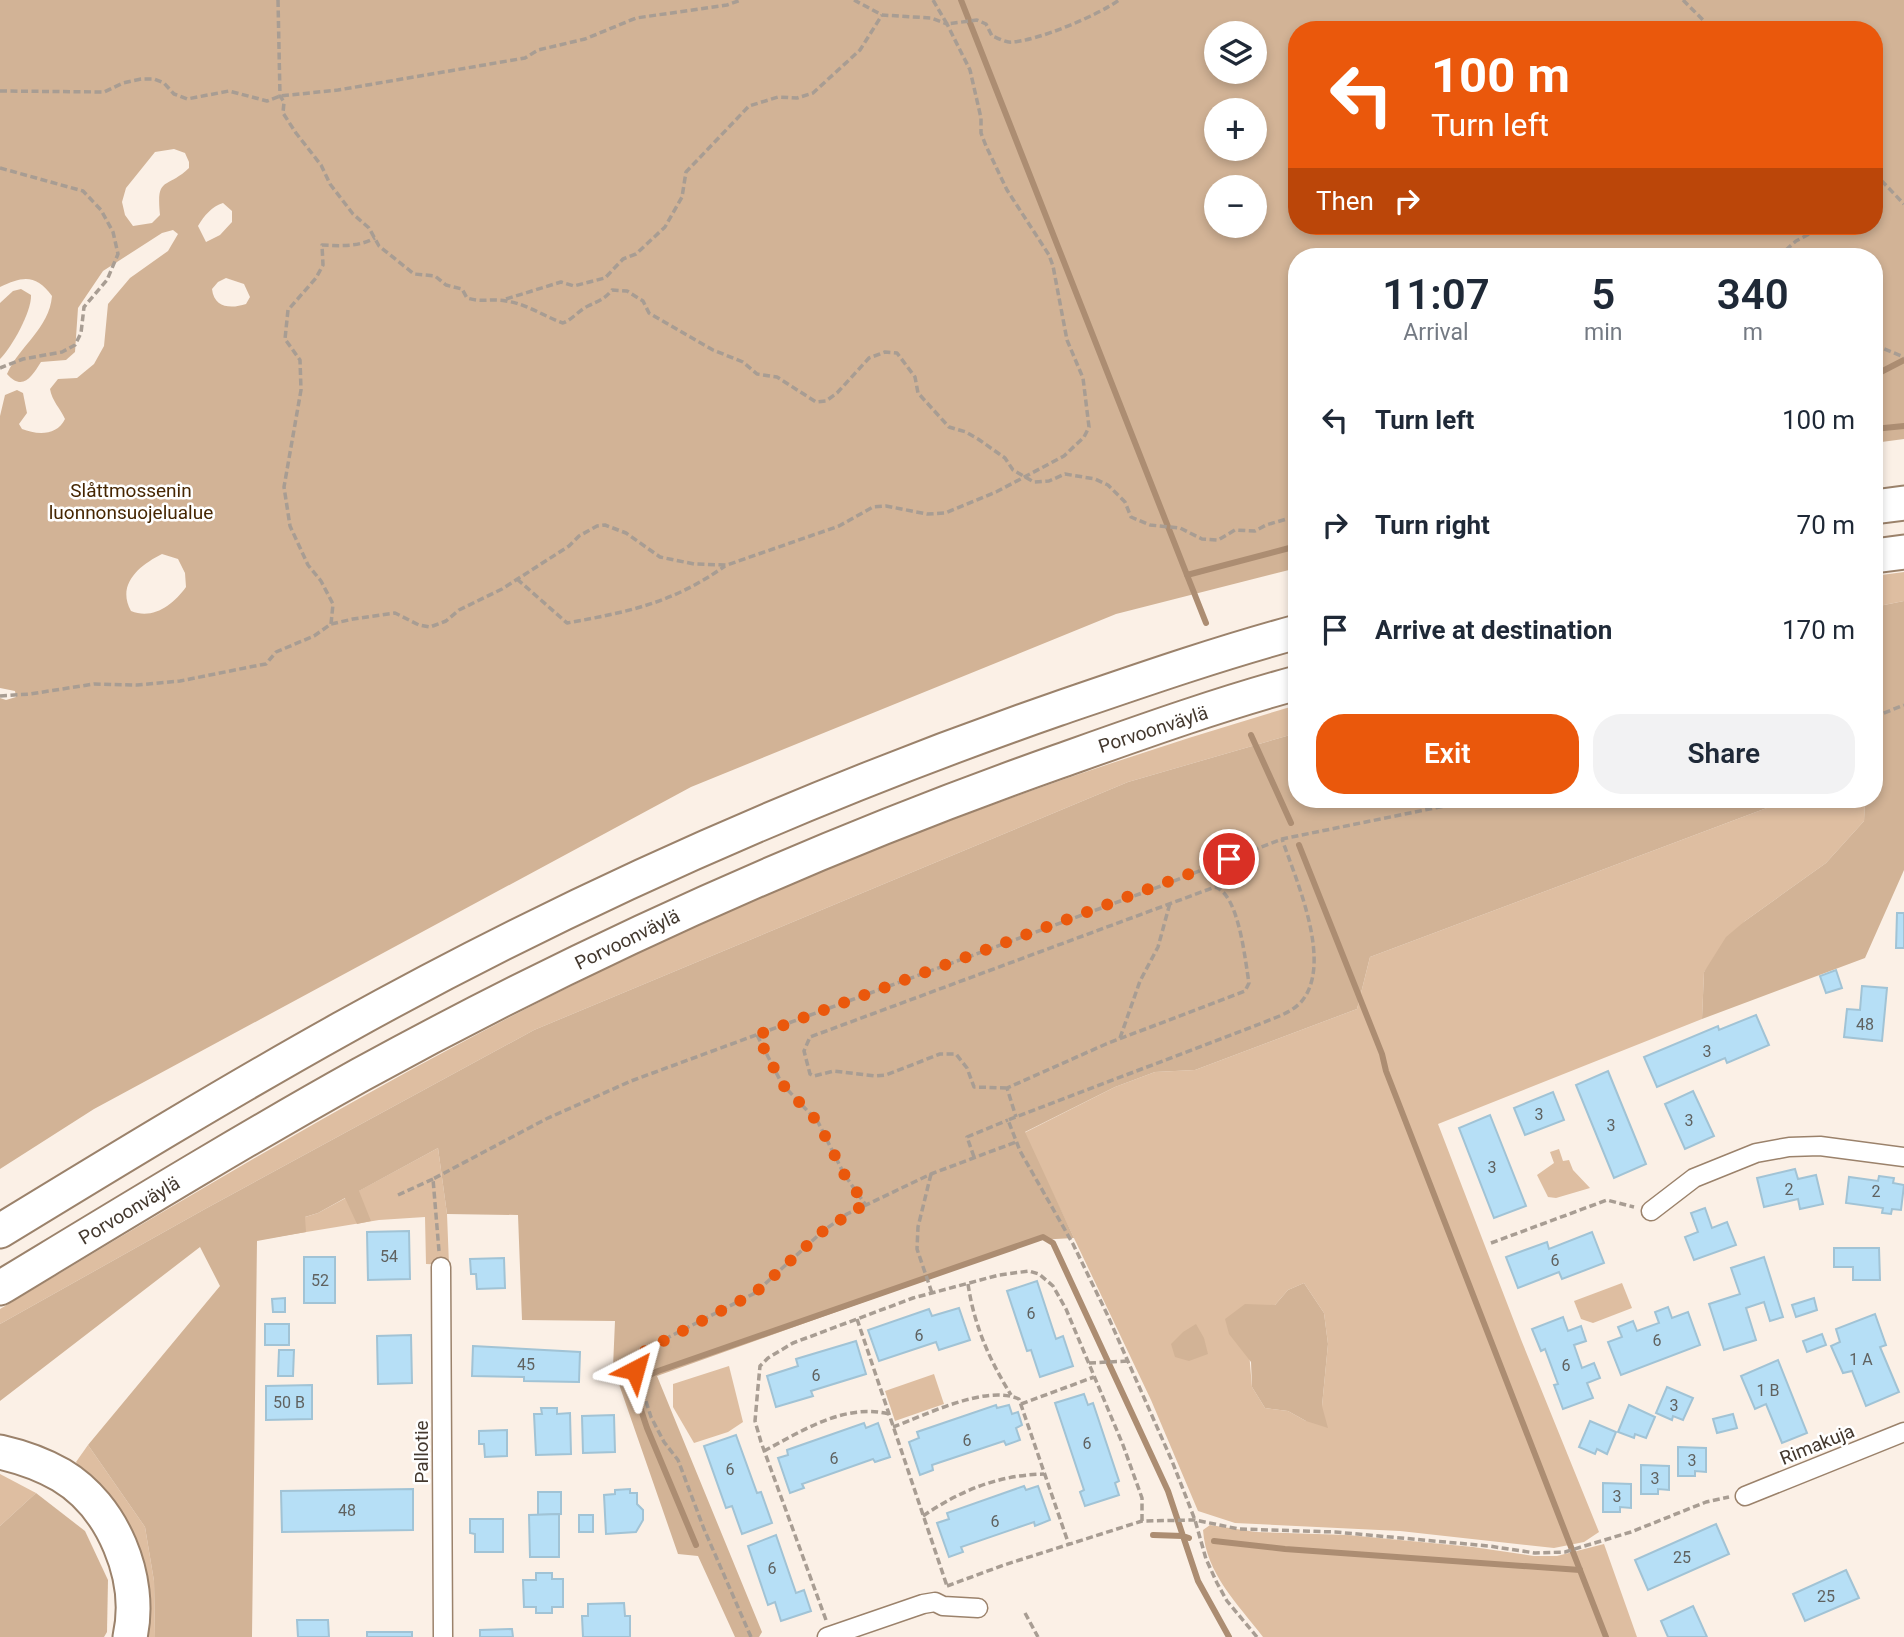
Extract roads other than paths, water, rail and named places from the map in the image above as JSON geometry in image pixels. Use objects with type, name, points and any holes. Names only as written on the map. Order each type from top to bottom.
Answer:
[{"type":"highway","points":[[1883,506],[1904,503]]},
{"type":"highway","points":[[1883,555],[1904,552]]},
{"type":"highway","points":[[0,1231],[213,1102],[342,1028],[542,925],[694,853],[853,785],[974,738],[1174,670],[1288,635]]},
{"type":"highway","name":"Porvoonväylä","points":[[0,1288],[361,1075],[556,974],[693,908],[864,835],[992,785],[1103,745],[1288,686]]},
{"type":"highway","points":[[0,1452],[42,1465],[64,1476],[96,1506],[120,1546],[128,1568],[132,1601],[130,1637]]},
{"type":"street","points":[[1651,1211],[1694,1178],[1756,1153],[1789,1147],[1820,1146],[1904,1157]]},
{"type":"street","name":"Pallotie","points":[[441,1266],[443,1637]]},
{"type":"street","name":"Rimakuja","points":[[1745,1496],[1904,1432]]},
{"type":"street","points":[[829,1636],[935,1602],[943,1606],[978,1608]]},
{"type":"waterway","points":[[961,0],[1187,575]]},
{"type":"waterway","points":[[1883,371],[1904,360]]},
{"type":"waterway","points":[[1883,428],[1904,426]]},
{"type":"waterway","points":[[1206,623],[1187,575],[1288,548]]},
{"type":"waterway","points":[[1251,735],[1291,823]]},
{"type":"waterway","points":[[1299,845],[1606,1637]]},
{"type":"waterway","points":[[696,1545],[647,1428],[632,1383],[658,1371],[1043,1237],[1053,1243],[1168,1491],[1183,1536],[1189,1538]]},
{"type":"waterway","points":[[1153,1535],[1183,1536],[1198,1581],[1229,1637]]},
{"type":"waterway","points":[[1214,1541],[1285,1549],[1580,1570]]},
{"type":"park label","name":"Slåttmossenin luonnonsuojelualue","points":[[131,501]]}]
